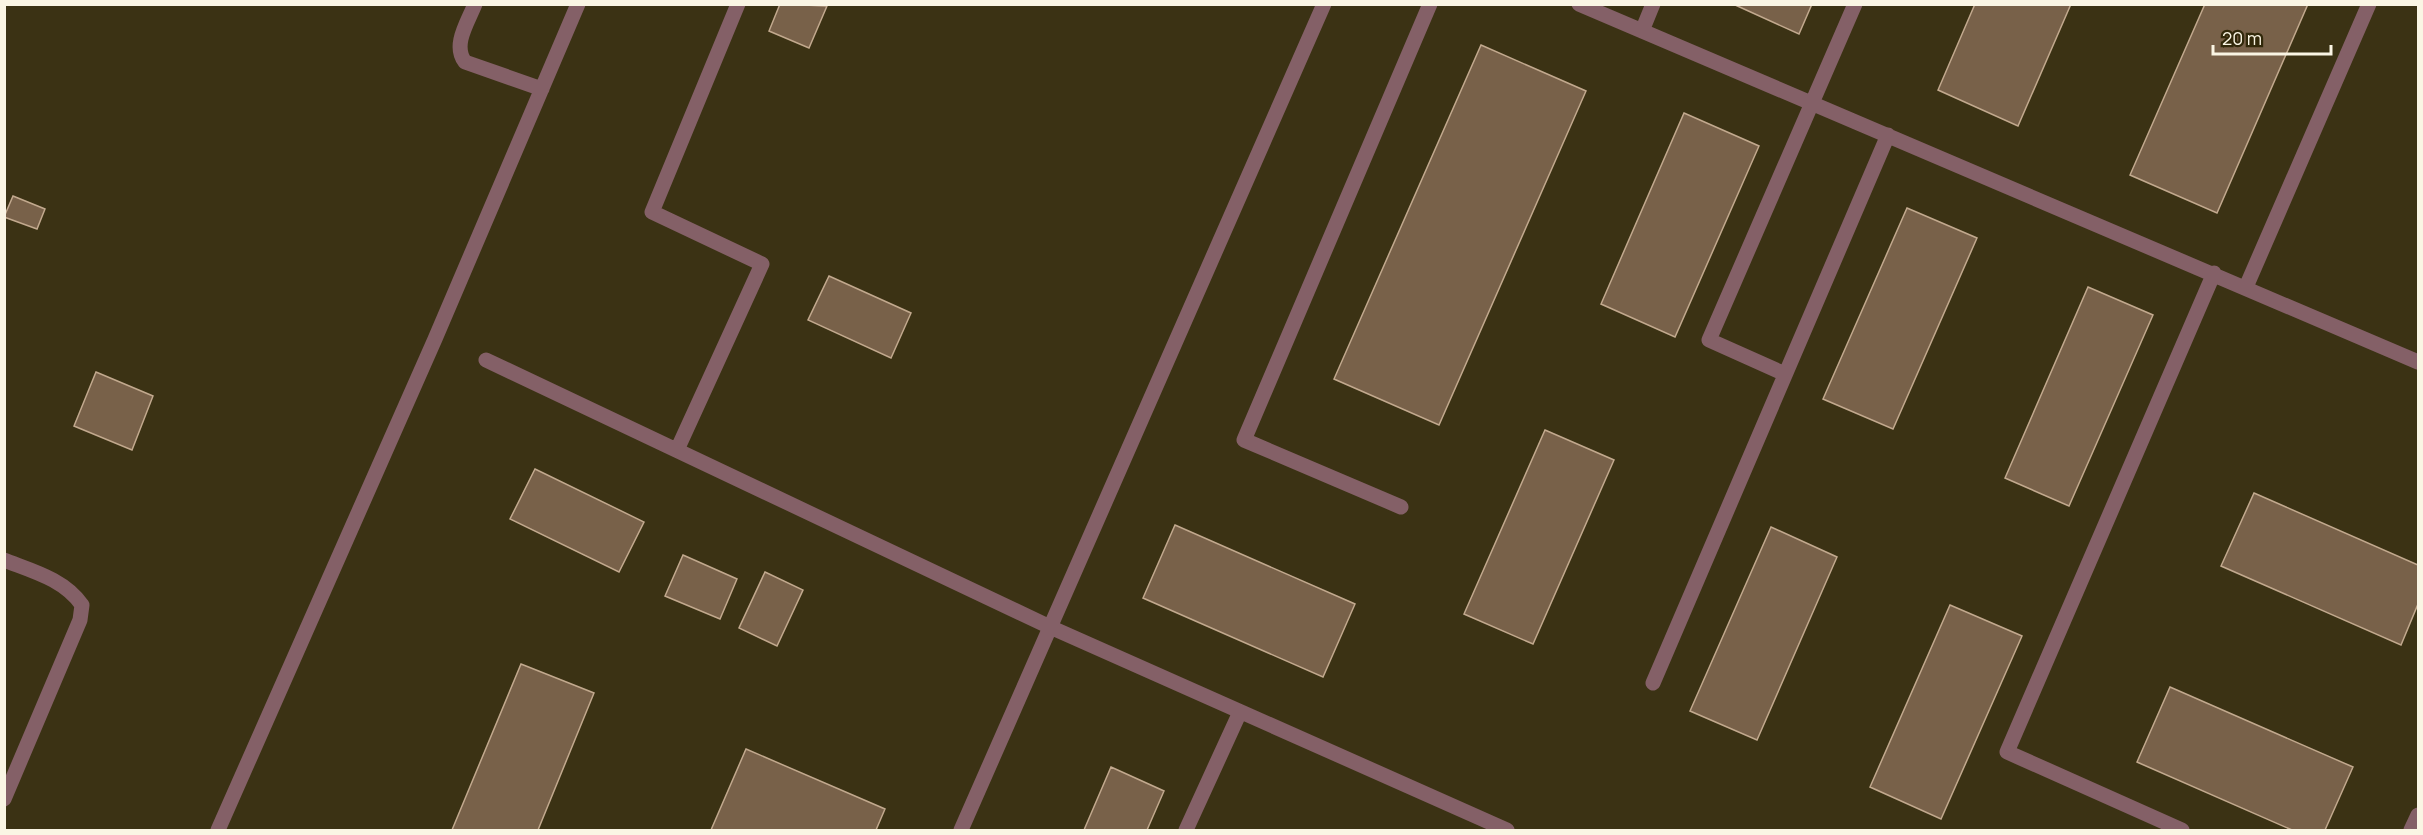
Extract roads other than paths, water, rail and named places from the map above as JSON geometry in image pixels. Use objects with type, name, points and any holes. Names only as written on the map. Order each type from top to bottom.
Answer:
[{"type":"lane","points":[[475,4],[458,47],[460,56],[465,62],[542,89]]},
{"type":"lane","points":[[218,831],[578,4]]},
{"type":"lane","points":[[677,450],[762,264],[652,212],[738,4]]},
{"type":"lane","points":[[961,831],[1324,4]]},
{"type":"lane","points":[[1401,507],[1244,440],[1430,4]]},
{"type":"lane","points":[[1579,4],[2418,362]]},
{"type":"lane","points":[[1642,31],[1653,4]]},
{"type":"lane","points":[[1785,374],[1709,340],[1855,4]]},
{"type":"lane","points":[[2246,287],[2369,4]]},
{"type":"lane","points":[[1653,683],[1888,135]]},
{"type":"lane","points":[[2182,831],[2007,752],[2214,273]]},
{"type":"lane","points":[[486,360],[1050,627],[1507,831]]},
{"type":"lane","points":[[4,560],[60,583],[73,592],[82,605],[80,620],[4,799]]},
{"type":"lane","points":[[1186,831],[1240,712]]},
{"type":"lane","points":[[2411,831],[2418,815]]}]
